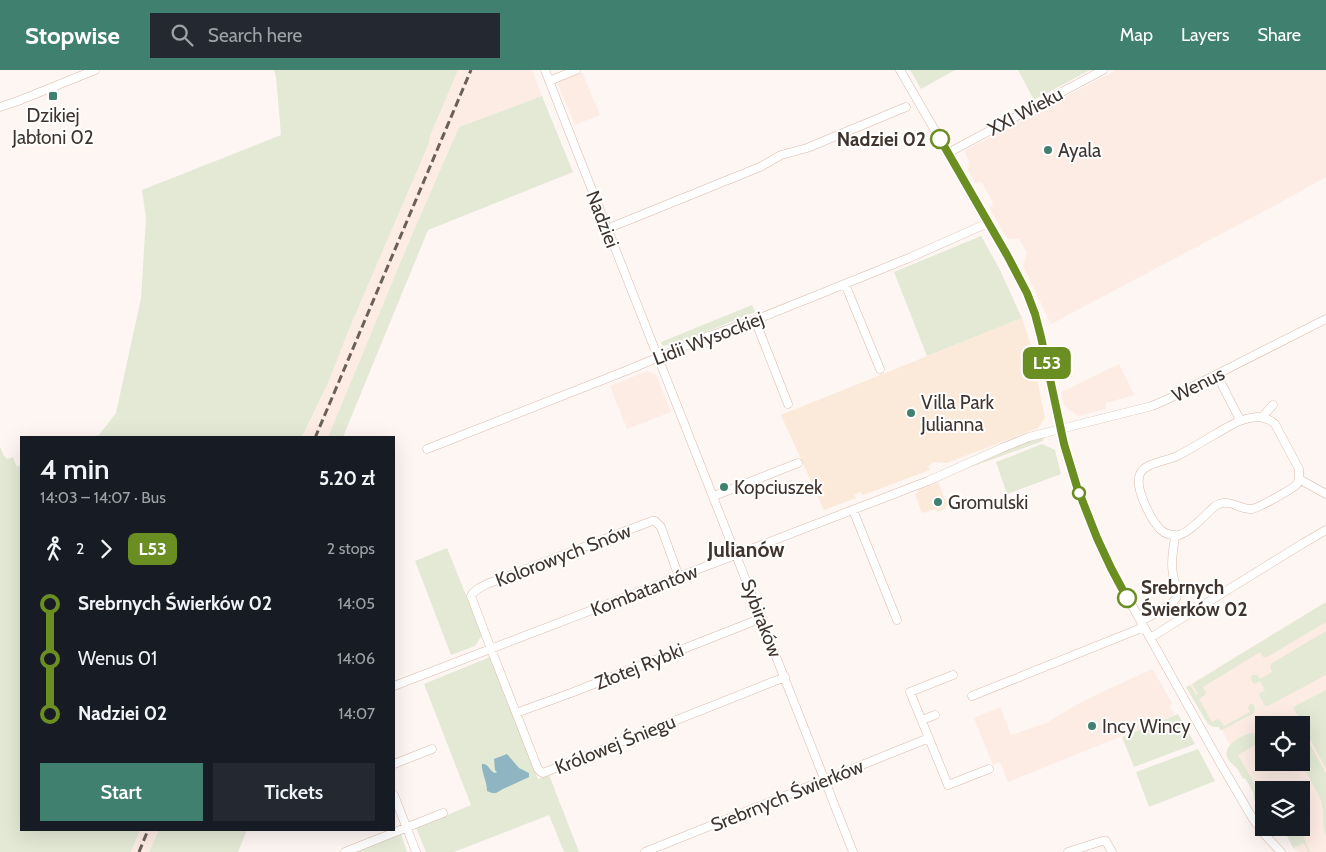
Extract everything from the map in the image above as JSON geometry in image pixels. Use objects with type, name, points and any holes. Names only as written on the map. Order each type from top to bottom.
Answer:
[{"type":"street","points":[[0,107],[18,102],[93,70]]},
{"type":"street","name":"Nadziei","points":[[544,70],[657,357]]},
{"type":"street","points":[[549,81],[576,70]]},
{"type":"street","points":[[900,70],[1021,281],[1035,314],[1068,460],[1089,518],[1111,568],[1253,819],[1281,852]]},
{"type":"street","name":"XXI Wieku","points":[[948,153],[1103,70]]},
{"type":"street","points":[[614,226],[760,167],[775,158],[806,148],[906,107]]},
{"type":"street","name":"Lidii Wysockiej","points":[[427,450],[709,336],[845,284],[988,223]]},
{"type":"street","points":[[845,284],[880,369]]},
{"type":"street","name":"Wenus","points":[[1061,428],[1152,406],[1326,319]]},
{"type":"street","points":[[755,320],[788,404]]},
{"type":"street","name":"Sybiraków","points":[[657,357],[737,554],[853,852]]},
{"type":"street","points":[[1217,375],[1240,420]]},
{"type":"street","points":[[1262,417],[1273,405]]},
{"type":"street","points":[[1256,416],[1262,417],[1275,424],[1299,469],[1300,476],[1292,489],[1252,509],[1228,502],[1219,503],[1180,534],[1165,533],[1161,530],[1148,510],[1143,498],[1139,483],[1141,472],[1149,466],[1175,457],[1240,420],[1256,416]]},
{"type":"street","name":"Kombatantów","points":[[395,686],[928,481],[1029,437],[1061,428]]},
{"type":"street","points":[[714,496],[798,463]]},
{"type":"street","points":[[1298,479],[1326,494]]},
{"type":"street","points":[[853,510],[897,620]]},
{"type":"street","name":"Kolorowych Snów","points":[[491,649],[471,596],[475,591],[487,584],[636,526],[652,521],[659,525],[679,576]]},
{"type":"street","points":[[1150,638],[1326,530]]},
{"type":"street","points":[[1147,618],[1174,602],[1177,597],[1178,593],[1171,564],[1175,535]]},
{"type":"street","name":"Złotej Rybki","points":[[516,713],[762,618]]},
{"type":"street","points":[[972,696],[1144,627]]},
{"type":"street","name":"Królowej Śniegu","points":[[491,649],[538,769],[543,773],[785,677]]},
{"type":"street","points":[[953,675],[910,692],[948,785],[989,769]]},
{"type":"street","points":[[922,720],[935,715]]},
{"type":"street","name":"Srebrnych Świerków","points":[[645,852],[929,738]]},
{"type":"street","points":[[395,764],[432,749]]},
{"type":"street","points":[[395,798],[416,852]]},
{"type":"street","points":[[346,852],[443,813]]},
{"type":"street","points":[[1068,852],[1102,841],[1106,841],[1109,844],[1112,852]]},
{"type":"shaded area","points":[[458,70],[532,70],[542,96],[459,127],[328,436],[303,436],[329,381],[347,334],[429,143],[430,136]]},
{"type":"shaded area","points":[[1116,70],[1326,70],[1326,177],[1051,324],[1023,266],[1027,252],[1019,239],[1007,238],[990,209],[993,203],[982,182],[975,183],[968,170],[969,161],[964,151]]},
{"type":"shaded area","points":[[582,72],[600,115],[575,125],[557,82]]},
{"type":"shaded area","points":[[1022,318],[1030,343],[1045,418],[1038,428],[947,463],[934,462],[928,466],[930,470],[863,495],[860,492],[854,495],[856,498],[824,510],[781,415]]},
{"type":"shaded area","points":[[1119,364],[1134,395],[1106,403],[1106,409],[1078,416],[1064,406],[1061,392]]},
{"type":"shaded area","points":[[647,371],[656,375],[671,412],[627,429],[610,386]]},
{"type":"shaded area","points":[[938,482],[948,506],[937,512],[936,509],[922,513],[915,494],[919,492],[918,490]]},
{"type":"shaded area","points":[[1326,602],[1326,852],[1298,852],[1293,848],[1304,843],[1303,836],[1310,836],[1310,781],[1255,781],[1255,801],[1253,792],[1245,778],[1243,779],[1228,759],[1227,753],[1230,745],[1222,730],[1219,727],[1213,727],[1208,724],[1186,687]]},
{"type":"shaded area","name":"Incy Wincy","points":[[1153,670],[1172,703],[1170,707],[1174,715],[1008,782],[1000,762],[993,765],[974,718],[1000,707],[1011,735],[1046,723],[1083,701]]},
{"type":"shaded area","points":[[140,831],[159,831],[149,852],[131,852]]},
{"type":"green space","points":[[274,70],[458,70],[329,381],[302,436],[96,436],[99,435],[116,413],[141,298],[146,218],[142,190],[281,135]]},
{"type":"green space","points":[[910,70],[955,70],[921,89]]},
{"type":"green space","points":[[1018,70],[1090,70],[1034,100]]},
{"type":"green space","points":[[542,96],[573,172],[428,230],[343,436],[328,436],[411,237],[459,127]]},
{"type":"green space","points":[[981,236],[999,268],[1022,318],[927,356],[894,272]]},
{"type":"green space","points":[[752,305],[755,312],[671,346],[663,346],[661,342]]},
{"type":"green space","points":[[1044,437],[1043,441],[954,473],[1021,444]]},
{"type":"green space","points":[[1042,444],[1055,450],[1061,474],[1007,494],[996,462]]},
{"type":"green space","points":[[0,447],[7,459],[13,457],[17,467],[20,466],[20,831],[140,831],[131,852],[0,852]]},
{"type":"green space","points":[[447,548],[482,635],[475,646],[451,655],[415,561]]},
{"type":"green space","points":[[1326,602],[1326,622],[1267,657],[1263,657],[1260,652],[1203,687],[1206,693],[1199,699],[1212,722],[1218,719],[1224,726],[1250,712],[1248,707],[1250,704],[1253,704],[1255,708],[1254,713],[1222,730],[1219,727],[1213,727],[1208,724],[1186,687],[1190,685],[1196,695],[1198,694],[1192,684]]},
{"type":"green space","points":[[1326,631],[1326,675],[1268,706],[1264,705],[1259,694],[1265,690],[1260,681],[1255,684],[1252,682],[1252,675],[1257,675],[1260,679],[1272,672],[1270,666],[1272,663]]},
{"type":"green space","points":[[490,657],[538,779],[549,775],[579,852],[564,852],[549,815],[454,852],[426,852],[416,828],[471,805],[424,684]]},
{"type":"green space","points":[[1326,690],[1326,769],[1310,739],[1310,716],[1298,716],[1293,707]]},
{"type":"green space","points":[[1178,714],[1195,744],[1134,767],[1122,737]]},
{"type":"green space","points":[[1255,734],[1255,745],[1238,755],[1255,785],[1255,801],[1253,792],[1245,778],[1243,779],[1237,768],[1229,760],[1227,754],[1227,750],[1233,742],[1243,736]]},
{"type":"green space","points":[[1310,744],[1326,773],[1326,836],[1323,809],[1316,789],[1305,771],[1310,771]]},
{"type":"green space","points":[[1198,749],[1215,781],[1149,807],[1136,772]]},
{"type":"green space","points":[[159,831],[247,831],[238,852],[149,852]]},
{"type":"green space","points":[[401,834],[407,852],[355,852]]},
{"type":"green space","points":[[1287,836],[1304,836],[1310,852],[1307,852],[1304,843],[1293,848]]},
{"type":"water","points":[[507,754],[519,768],[529,773],[529,777],[496,793],[487,791],[482,764],[495,773],[497,772],[494,759]]},
{"type":"railway","points":[[316,436],[471,70]]},
{"type":"railway","points":[[139,852],[148,831]]},
{"type":"bus line","name":"L53","points":[[940,139],[1027,293],[1041,337],[1068,460],[1097,538],[1127,598]]},
{"type":"place","name":"Dzikiej Jabłoni 02","points":[[53,96]]},
{"type":"place","name":"Nadziei 02","points":[[940,139]]},
{"type":"place","name":"Ayala","points":[[1048,150]]},
{"type":"place","name":"Villa Park Julianna","points":[[911,413]]},
{"type":"place","name":"Kopciuszek","points":[[724,487]]},
{"type":"place","name":"Gromulski","points":[[938,502]]},
{"type":"place","name":"Srebrnych Świerków 02","points":[[1127,598]]},
{"type":"place","name":"Incy Wincy","points":[[1092,726]]},
{"type":"district","name":"Julianów","points":[[746,550]]}]
